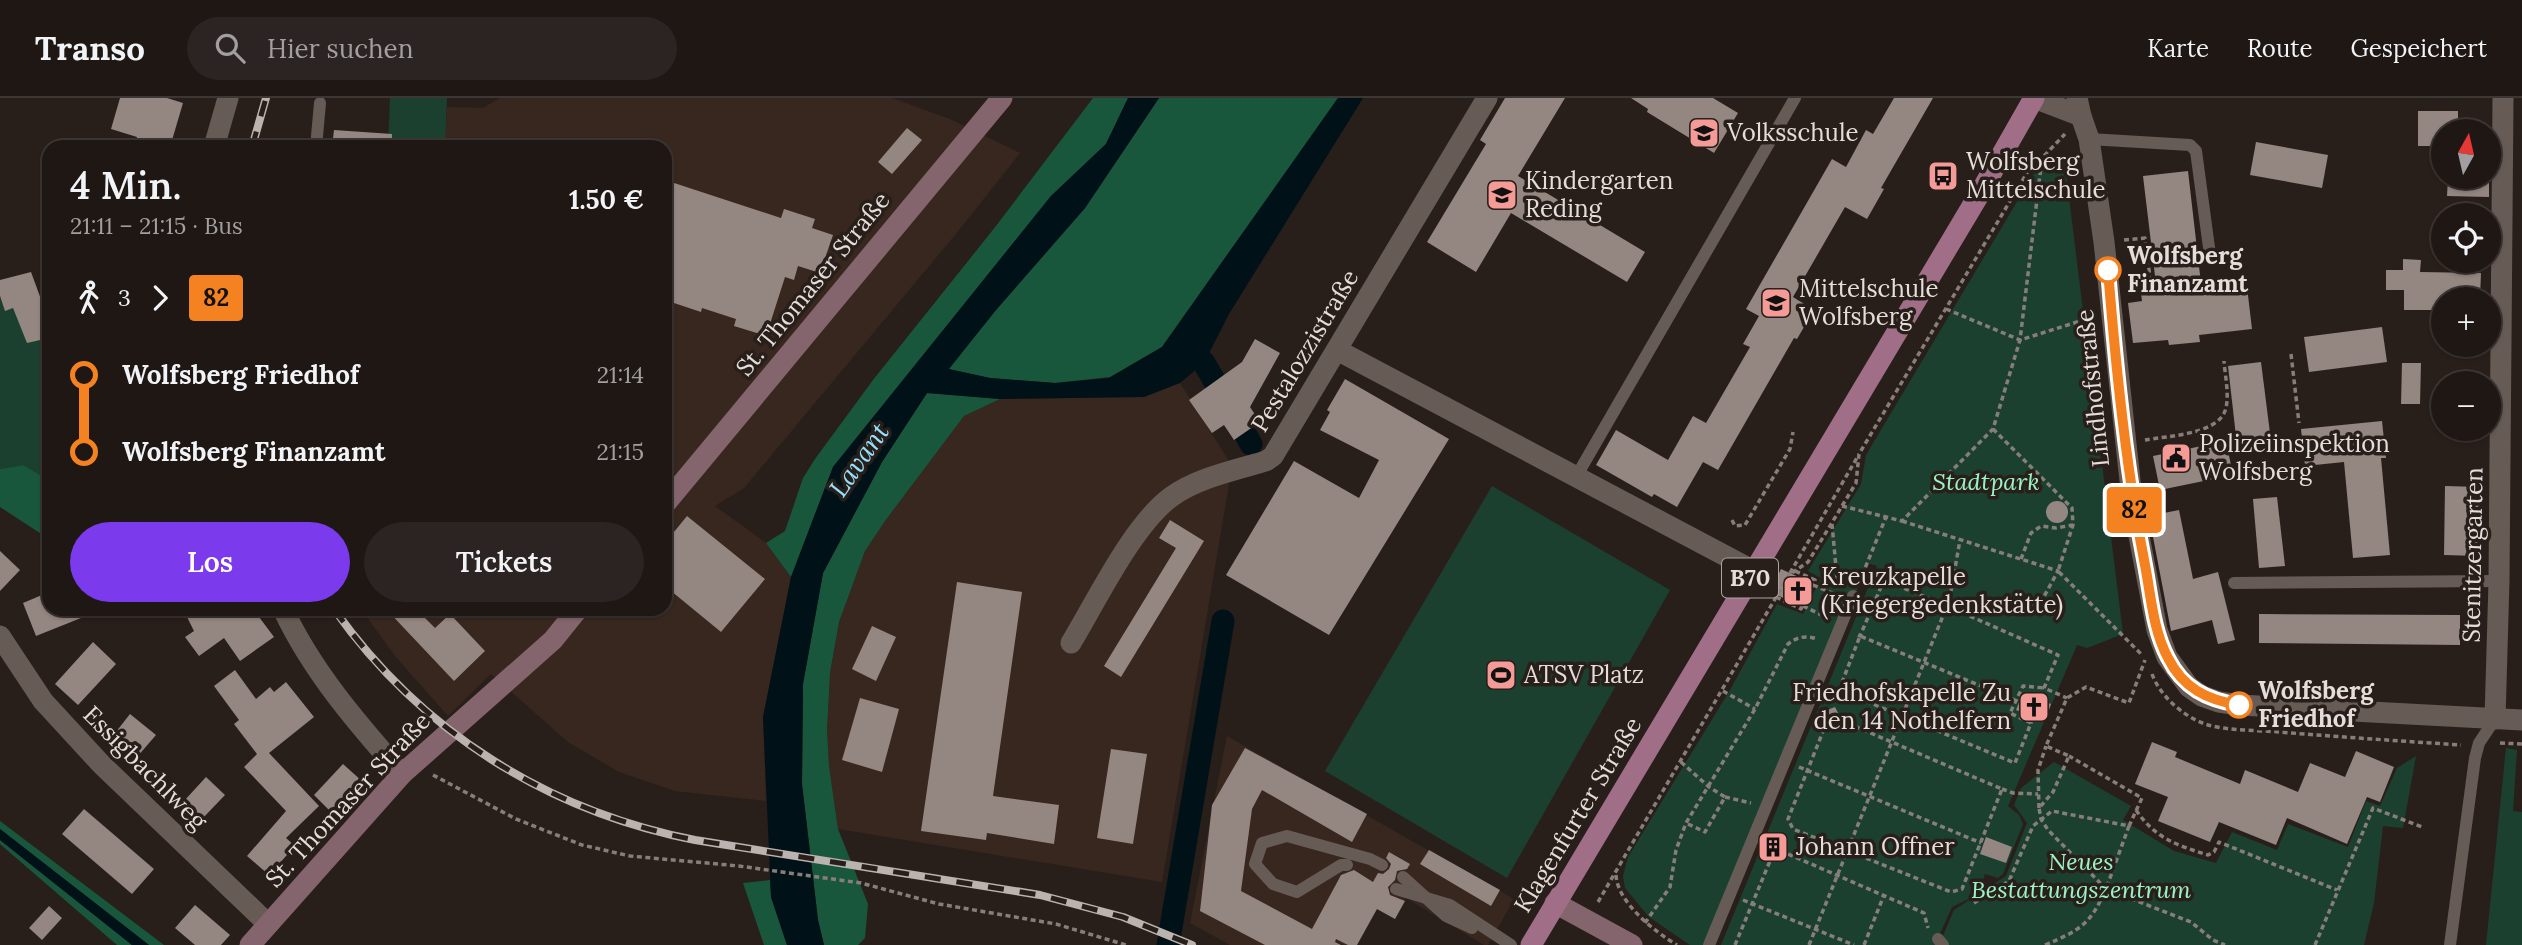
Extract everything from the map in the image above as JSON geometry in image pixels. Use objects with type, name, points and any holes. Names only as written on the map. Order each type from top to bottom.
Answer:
[{"type":"main road","name":"St. Thomaser Straße","points":[[672,490],[1002,98]]},
{"type":"main road","name":"Klagenfurter Straße","points":[[1531,945],[2034,98]]},
{"type":"main road","name":"St. Thomaser Straße","points":[[250,945],[402,775],[552,640],[572,616]]},
{"type":"main road","points":[[1555,903],[1632,945]]},
{"type":"street","points":[[216,140],[228,98]]},
{"type":"street","name":"Pestalozzistraße","points":[[1071,643],[1142,525],[1171,497],[1197,483],[1266,461],[1273,456],[1487,98]]},
{"type":"street","points":[[2034,98],[2079,107]]},
{"type":"street","name":"Stenitzergarten","points":[[2495,719],[2499,581],[2503,98]]},
{"type":"street","name":"Lindhofstraße","points":[[2079,107],[2089,139],[2104,242],[2132,499],[2157,630],[2167,657],[2189,687],[2219,702],[2522,720]]},
{"type":"street","points":[[1337,350],[1754,571]]},
{"type":"street","points":[[286,616],[294,633],[327,683],[402,775]]},
{"type":"street","name":"Essigbachlweg","points":[[0,636],[43,701],[102,765],[268,924]]},
{"type":"lane","points":[[1576,477],[1796,98]]},
{"type":"lane","points":[[317,140],[320,103]]},
{"type":"lane","points":[[2089,139],[2190,145],[2196,151],[2210,254]]},
{"type":"lane","points":[[2234,583],[2499,581]]},
{"type":"lane","points":[[1709,945],[1853,596]]},
{"type":"lane","points":[[2450,945],[2475,758],[2479,743],[2495,719]]},
{"type":"lane","points":[[1347,865],[1341,865],[1297,891],[1273,884],[1255,864],[1262,843],[1287,836],[1370,859],[1382,865]]},
{"type":"lane","points":[[1403,877],[1428,899]]},
{"type":"lane","points":[[1396,889],[1450,905],[1507,943]]},
{"type":"path","points":[[1587,921],[1859,454],[2031,166],[2042,158],[2079,107]]},
{"type":"path","points":[[1902,521],[1993,429],[2021,340],[2042,158]]},
{"type":"path","points":[[2104,242],[2145,238],[2150,277]]},
{"type":"path","points":[[1946,309],[2021,340],[2111,311]]},
{"type":"path","points":[[2291,354],[2299,423]]},
{"type":"path","points":[[2125,443],[2194,432],[2215,424],[2225,412],[2227,398],[2224,362]]},
{"type":"path","points":[[1993,429],[2072,508],[2073,525],[2058,571],[2041,602],[2020,608]]},
{"type":"path","points":[[1732,520],[1735,526],[1745,525],[1790,449],[1793,432]]},
{"type":"path","points":[[1789,575],[1808,562],[1856,483],[1859,454]]},
{"type":"path","points":[[1842,506],[1902,521],[2058,571],[2123,635]]},
{"type":"path","points":[[1853,596],[1886,517]]},
{"type":"path","points":[[1813,585],[1838,596],[1832,522]]},
{"type":"path","points":[[2021,559],[2031,533],[2041,526],[2056,528],[2073,525]]},
{"type":"path","points":[[1951,590],[1960,540]]},
{"type":"path","points":[[1776,597],[1801,610],[1815,580],[1795,571]]},
{"type":"path","points":[[2044,688],[2058,655],[1884,580],[1839,690],[2015,763],[2031,723],[2010,713],[2023,686],[2044,688],[2067,698]]},
{"type":"path","points":[[1803,606],[1841,624]]},
{"type":"path","points":[[1809,945],[1947,606]]},
{"type":"path","points":[[1645,923],[1670,887],[1676,850],[1686,823],[1755,709],[1788,644],[1796,638],[1809,636],[1832,646]]},
{"type":"path","points":[[1860,636],[2015,699]]},
{"type":"path","points":[[2146,658],[2129,703],[2086,687],[2067,698],[2038,770],[2040,819],[2106,889],[2191,922],[2213,940],[2225,945]]},
{"type":"path","points":[[1723,690],[1755,709]]},
{"type":"path","points":[[2002,789],[1962,889],[1951,892],[1793,829],[1788,819],[1824,729],[1847,723],[2002,789],[2013,793],[2038,794]]},
{"type":"path","points":[[2045,945],[2075,932],[2095,913],[2142,798],[2070,756],[2046,746]]},
{"type":"path","points":[[2039,808],[2053,792],[2070,756]]},
{"type":"path","points":[[1681,762],[1709,787],[1726,797],[1766,806]]},
{"type":"path","points":[[1795,766],[1981,843]]},
{"type":"path","points":[[427,771],[516,819],[582,845],[630,856],[739,866],[861,883],[939,904],[1056,924],[1126,945]]},
{"type":"path","points":[[1686,823],[1705,832],[1726,797]]},
{"type":"path","points":[[2315,945],[2373,808],[2422,827]]},
{"type":"path","points":[[2136,810],[2148,828],[2178,845],[2207,855],[2214,852],[2219,842],[2337,890]]},
{"type":"path","points":[[1974,904],[2009,880],[2033,825],[2052,811],[2129,826]]},
{"type":"path","points":[[1735,945],[1770,861],[1788,854],[1924,913],[1936,938]]},
{"type":"path","points":[[1616,873],[1616,885],[1645,923],[1676,945]]},
{"type":"path","points":[[1864,945],[1884,895]]},
{"type":"path","points":[[1740,900],[1854,945]]},
{"type":"shaded area","points":[[500,98],[892,98],[950,119],[1020,153],[744,488],[715,506],[766,543],[791,577],[763,717],[766,801],[675,791],[619,772],[568,742],[491,674],[448,716],[395,656],[366,616],[672,616],[672,140],[445,140],[447,107],[483,108]]},
{"type":"shaded area","points":[[1180,383],[1232,466],[1162,882],[838,829],[827,730],[830,673],[839,622],[865,551],[964,416],[1000,399],[1144,397]]},
{"type":"shaded area","points":[[1227,736],[1514,899],[1488,945],[1406,898],[1395,919],[1376,909],[1357,945],[1335,942],[1333,945],[1230,945],[1190,923]]},
{"type":"green space","points":[[390,98],[447,98],[445,140],[388,140]]},
{"type":"green space","points":[[1093,98],[1128,98],[1106,144],[1051,196],[833,467],[791,577],[766,543],[785,531],[803,478],[873,380],[996,226]]},
{"type":"green space","points":[[1159,98],[1338,98],[1162,347],[1110,377],[1055,383],[990,378],[948,369],[1085,208]]},
{"type":"green space","points":[[2064,157],[2123,634],[2087,648],[2077,645],[2008,806],[2019,815],[2023,824],[2003,874],[1998,878],[1985,874],[1978,894],[2006,876],[2027,823],[2014,805],[2021,788],[2054,762],[2131,806],[2123,820],[2174,851],[2216,863],[2232,832],[2277,850],[2288,824],[2348,847],[2366,801],[2380,806],[2397,768],[2416,756],[2403,828],[2383,826],[2374,903],[2364,945],[1939,945],[1954,910],[1977,895],[1952,907],[1935,945],[1721,945],[1877,566],[1868,563],[1709,945],[1690,945],[1649,917],[1625,888],[1623,876],[1628,857],[1730,690],[1777,604],[1803,614],[1821,578],[1808,571],[1861,484],[1866,455],[2036,170]]},
{"type":"green space","points":[[0,297],[5,310],[13,308],[42,337],[42,476],[23,465],[0,469]]},
{"type":"green space","points":[[927,393],[1000,399],[964,416],[885,521],[865,551],[839,622],[830,673],[827,730],[829,766],[838,829],[868,904],[865,938],[858,945],[824,945],[818,920],[802,784],[803,684],[823,573],[882,462]]},
{"type":"green space","points":[[23,465],[42,476],[42,534],[0,507],[0,469]]},
{"type":"green space","points":[[1492,486],[1670,590],[1507,878],[1325,771]]},
{"type":"green space","points":[[2506,748],[2517,750],[2513,811],[2522,812],[2522,945],[2486,945]]},
{"type":"green space","points":[[0,821],[164,945],[149,945],[0,829]]},
{"type":"green space","points":[[0,840],[132,945],[117,945],[0,844]]},
{"type":"green space","points":[[770,880],[771,897],[787,945],[764,945],[743,883]]},
{"type":"water","name":"Lavant","points":[[1128,98],[1159,98],[1085,208],[996,310],[949,369],[990,378],[1055,383],[1109,378],[1162,347],[1338,98],[1363,98],[1229,314],[1204,363],[1180,383],[1144,397],[1000,399],[927,393],[882,462],[823,573],[803,684],[802,784],[818,920],[824,945],[787,945],[771,897],[763,717],[791,577],[833,467],[1051,196],[1106,144]]},
{"type":"water","points":[[0,829],[149,945],[132,945],[0,840]]},
{"type":"building","points":[[120,98],[167,98],[183,103],[172,140],[136,140],[137,137],[111,129]]},
{"type":"building","name":"Kindergarten Reding","points":[[1505,98],[1565,98],[1518,176],[1645,252],[1627,282],[1511,213],[1476,272],[1427,242],[1486,144],[1480,140]]},
{"type":"building","name":"Volksschule","points":[[1631,98],[1713,98],[1738,113],[1714,153],[1647,112],[1648,109]]},
{"type":"building","name":"Mittelschule Wolfsberg","points":[[1894,98],[1933,98],[1881,188],[1884,189],[1867,219],[1845,207],[1793,297],[1814,310],[1797,339],[1794,338],[1718,470],[1703,462],[1677,507],[1654,494],[1652,497],[1596,465],[1616,430],[1668,460],[1693,416],[1706,423],[1750,347],[1743,344],[1759,316],[1746,309],[1832,159],[1846,167],[1866,130],[1873,134]]},
{"type":"building","points":[[2418,111],[2458,111],[2458,119],[2431,119],[2431,146],[2418,146]]},
{"type":"building","points":[[907,128],[922,140],[892,174],[878,162]]},
{"type":"building","points":[[334,130],[392,134],[392,140],[333,140]]},
{"type":"building","points":[[2256,142],[2328,155],[2322,188],[2250,175]]},
{"type":"building","points":[[2188,171],[2202,292],[2247,287],[2252,329],[2199,335],[2200,342],[2169,345],[2168,340],[2133,343],[2128,303],[2142,301],[2139,278],[2155,276],[2143,176]]},
{"type":"building","points":[[672,182],[781,218],[784,209],[815,219],[812,228],[833,235],[820,273],[798,266],[794,280],[785,277],[769,327],[763,326],[760,334],[734,326],[736,319],[702,308],[701,312],[672,302]]},
{"type":"building","points":[[2447,189],[2489,189],[2489,197],[2447,196]]},
{"type":"building","points":[[2403,259],[2421,260],[2420,272],[2481,273],[2480,287],[2431,287],[2431,310],[2404,310],[2404,290],[2386,290],[2386,270],[2403,270]]},
{"type":"building","points":[[31,272],[42,302],[42,340],[27,343],[13,308],[5,311],[0,296],[0,280]]},
{"type":"building","points":[[2382,327],[2387,362],[2309,372],[2304,337]]},
{"type":"building","points":[[1255,339],[1280,353],[1250,407],[1260,422],[1234,440],[1224,425],[1212,433],[1189,400],[1242,362]]},
{"type":"building","points":[[2261,362],[2271,441],[2237,445],[2228,366]]},
{"type":"building","points":[[2402,363],[2421,363],[2420,404],[2401,404]]},
{"type":"building","points":[[1345,379],[1449,439],[1329,635],[1226,575],[1294,461],[1359,498],[1379,460],[1320,430],[1330,412],[1327,410]]},
{"type":"building","points":[[2382,421],[2386,458],[2381,458],[2390,555],[2353,558],[2344,462],[2305,466],[2301,429]]},
{"type":"building","points":[[2226,441],[2233,475],[2160,490],[2153,456]]},
{"type":"building","points":[[2445,486],[2480,487],[2478,556],[2444,555]]},
{"type":"building","points":[[2277,497],[2285,566],[2259,568],[2253,499]]},
{"type":"building","points":[[2053,501],[2061,501],[2068,508],[2068,516],[2061,523],[2053,523],[2046,516],[2046,508]]},
{"type":"building","points":[[2179,510],[2193,579],[2218,572],[2235,640],[2218,644],[2212,620],[2171,631],[2149,516]]},
{"type":"building","points":[[687,516],[765,579],[721,632],[672,592],[672,534]]},
{"type":"building","points":[[1170,520],[1204,541],[1121,677],[1104,666],[1176,548],[1159,538]]},
{"type":"building","points":[[0,551],[20,570],[0,591]]},
{"type":"building","points":[[1781,569],[1812,583],[1801,606],[1770,592]]},
{"type":"building","points":[[957,582],[1022,592],[993,796],[1059,805],[1054,844],[987,833],[986,840],[921,831]]},
{"type":"building","points":[[42,595],[42,616],[86,616],[36,636],[23,603]]},
{"type":"building","points":[[2259,614],[2460,615],[2460,645],[2259,643]]},
{"type":"building","points":[[186,616],[258,616],[274,637],[240,661],[224,638],[199,656],[185,637],[194,631]]},
{"type":"building","points":[[393,616],[423,616],[435,628],[448,616],[452,616],[485,651],[454,681]]},
{"type":"building","points":[[872,626],[896,637],[876,681],[852,669]]},
{"type":"building","points":[[93,642],[116,664],[78,705],[55,684]]},
{"type":"building","points":[[235,670],[256,699],[270,687],[274,692],[286,682],[314,717],[269,753],[319,806],[286,838],[295,846],[269,875],[247,856],[286,811],[244,767],[257,754],[234,724],[239,720],[214,686]]},
{"type":"building","name":"Friedhofskapelle Zu den 14 Nothelfern","points":[[2023,693],[2051,704],[2045,721],[2016,710]]},
{"type":"building","points":[[860,698],[899,709],[882,772],[842,760]]},
{"type":"building","points":[[1835,707],[1842,721],[1825,728],[1819,713]]},
{"type":"building","points":[[130,714],[156,735],[137,757],[112,737]]},
{"type":"building","points":[[2152,742],[2177,752],[2175,757],[2240,784],[2245,770],[2298,792],[2310,763],[2345,777],[2356,751],[2394,767],[2380,802],[2367,797],[2347,844],[2287,818],[2276,845],[2219,822],[2210,842],[2158,821],[2168,797],[2135,784]]},
{"type":"building","points":[[1245,748],[1367,814],[1352,842],[1262,790],[1252,809],[1241,891],[1312,929],[1341,875],[1354,870],[1373,882],[1378,873],[1383,874],[1389,869],[1391,864],[1386,858],[1389,852],[1410,864],[1407,869],[1397,871],[1395,880],[1388,887],[1390,895],[1405,901],[1395,919],[1377,909],[1357,945],[1348,945],[1336,939],[1335,942],[1341,945],[1265,945],[1200,911],[1212,805]]},
{"type":"building","points":[[1111,749],[1147,754],[1133,844],[1097,838]]},
{"type":"building","points":[[343,764],[363,782],[333,814],[314,795]]},
{"type":"building","points":[[206,777],[225,795],[202,819],[184,801]]},
{"type":"building","points":[[84,809],[154,869],[132,894],[62,834]]},
{"type":"building","points":[[1986,837],[2012,847],[2006,863],[1980,854]]},
{"type":"building","points":[[1429,850],[1500,890],[1491,906],[1420,864]]},
{"type":"building","points":[[195,905],[230,935],[221,945],[195,945],[175,928]]},
{"type":"building","points":[[49,906],[62,918],[42,940],[29,928]]},
{"type":"waterway","points":[[1187,345],[1204,363],[1251,444]]},
{"type":"waterway","points":[[1168,945],[1223,621]]},
{"type":"railway","points":[[254,140],[266,98]]},
{"type":"railway","points":[[339,616],[368,653],[406,693],[448,728],[492,760],[539,787],[589,809],[641,827],[695,840],[1040,895],[1123,917],[1192,945]]},
{"type":"bus line","name":"82","points":[[2108,270],[2132,499],[2157,630],[2167,657],[2189,687],[2219,702],[2239,705]]},
{"type":"place","name":"Volksschule","points":[[1704,133]]},
{"type":"place","name":"Wolfsberg Mittelschule","points":[[1943,176]]},
{"type":"place","name":"Kindergarten Reding","points":[[1502,195]]},
{"type":"place","name":"Wolfsberg Finanzamt","points":[[2108,270]]},
{"type":"place","name":"Mittelschule Wolfsberg","points":[[1776,303]]},
{"type":"place","name":"Polizeiinspektion Wolfsberg","points":[[2176,458]]},
{"type":"place","name":"Kreuzkapelle (Kriegergedenkstätte)","points":[[1798,591]]},
{"type":"place","name":"ATSV Platz","points":[[1501,675]]},
{"type":"place","name":"Wolfsberg Friedhof","points":[[2239,705]]},
{"type":"place","name":"Friedhofskapelle Zu den 14 Nothelfern","points":[[2034,707]]},
{"type":"place","name":"Johann Offner","points":[[1773,847]]},
{"type":"park label","name":"Stadtpark","points":[[1986,482]]},
{"type":"park label","name":"Neues Bestattungszentrum","points":[[2081,876]]}]
